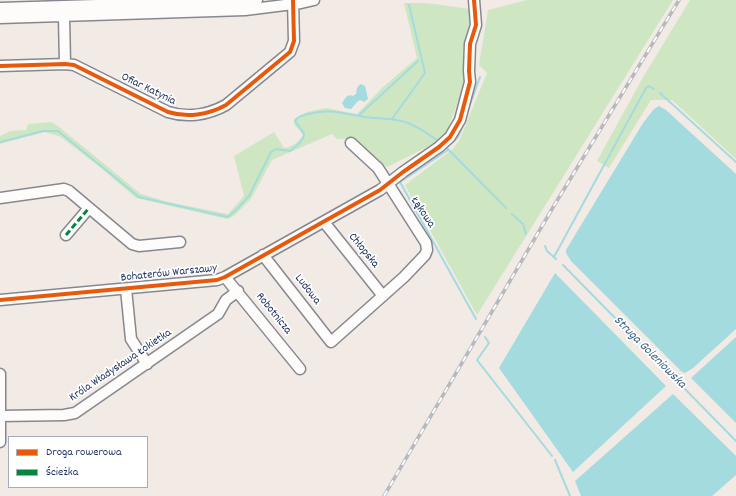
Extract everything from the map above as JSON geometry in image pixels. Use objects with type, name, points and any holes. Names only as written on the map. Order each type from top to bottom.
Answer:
[{"type":"street","points":[[0,18],[64,17],[257,0]]},
{"type":"street","points":[[0,8],[215,4],[258,8],[313,0]]},
{"type":"street","name":"Bohaterów Warszawy","points":[[0,300],[206,281],[225,277],[387,185],[439,147],[450,137],[460,120],[470,82],[470,44],[476,25],[474,0]]},
{"type":"street","name":"Ofiar Katynia","points":[[0,66],[74,65],[168,112],[184,115],[206,114],[226,105],[290,52],[294,41],[293,2]]},
{"type":"street","points":[[64,17],[65,64]]},
{"type":"street","name":"Łąkowa","points":[[351,143],[378,168],[387,185],[426,243],[427,250],[422,259],[404,278],[383,296]]},
{"type":"street","points":[[0,198],[64,189],[135,246],[180,242]]},
{"type":"street","points":[[66,235],[89,208]]},
{"type":"street","name":"Chłopska","points":[[324,222],[383,296]]},
{"type":"street","name":"Ludowa","points":[[263,255],[330,342],[383,296]]},
{"type":"street","name":"Robotnicza","points":[[225,277],[300,368]]},
{"type":"street","points":[[126,289],[131,339],[147,364]]},
{"type":"street","name":"Króla Władysława Łokietka","points":[[0,416],[64,415],[75,413],[218,314],[226,300],[238,291]]},
{"type":"street","points":[[0,374],[0,442]]},
{"type":"green space","points":[[527,0],[673,0],[477,315],[405,185],[453,149],[459,141],[487,73],[479,65],[488,10]]},
{"type":"green space","points":[[690,0],[736,0],[736,159],[672,100],[651,100],[609,168],[597,161],[642,79]]},
{"type":"green space","points":[[404,3],[427,3],[470,9],[467,78],[447,131],[441,140],[387,167],[352,139],[337,139],[332,134],[272,160],[251,199],[234,216],[227,219],[136,198],[61,137],[45,132],[0,144],[0,136],[10,131],[26,130],[28,124],[51,122],[58,126],[141,194],[168,202],[228,214],[244,196],[234,156],[274,132],[284,148],[293,145],[303,135],[294,124],[294,119],[307,112],[326,108],[357,114],[383,87],[417,58]]},
{"type":"water","points":[[361,84],[365,86],[368,99],[364,102],[360,100],[351,109],[345,108],[342,103],[346,97],[356,94],[357,87]]},
{"type":"water","points":[[659,106],[666,110],[736,174],[736,329],[693,368],[685,373],[682,372],[571,261],[566,253],[566,250],[643,123],[654,109]]},
{"type":"water","points":[[555,273],[666,386],[573,472],[499,368]]},
{"type":"water","points":[[736,337],[736,423],[691,378]]},
{"type":"water","points":[[673,394],[736,456],[736,475],[712,496],[581,496],[575,481]]},
{"type":"waterway","points":[[392,119],[425,73],[409,5]]},
{"type":"waterway","points":[[358,116],[418,61]]},
{"type":"waterway","points":[[467,113],[480,77]]},
{"type":"waterway","points":[[554,257],[646,88],[649,86],[654,89]]},
{"type":"waterway","points":[[660,93],[736,162]]},
{"type":"waterway","name":"Struga Goleniowska","points":[[0,142],[43,131],[58,131],[139,197],[228,217],[249,196],[271,152],[276,149],[290,151],[301,142],[304,134],[295,121],[297,118],[302,116],[315,112],[330,112],[397,120],[408,123],[424,131],[440,142]]},
{"type":"waterway","points":[[446,148],[458,137],[463,125]]},
{"type":"waterway","name":"Struga Goleniowska","points":[[446,147],[506,208]]},
{"type":"waterway","points":[[448,150],[400,182],[476,319]]},
{"type":"waterway","name":"Struga Goleniowska","points":[[512,214],[523,224],[526,234]]},
{"type":"waterway","name":"Struga Goleniowska","points":[[545,246],[547,251],[556,259]]},
{"type":"waterway","name":"Struga Goleniowska","points":[[563,265],[736,441]]},
{"type":"waterway","points":[[485,337],[489,343],[477,360],[552,456]]},
{"type":"waterway","points":[[555,460],[570,496]]},
{"type":"railway","points":[[384,496],[555,204],[679,0]]},
{"type":"marked path","points":[[66,235],[89,208]]},
{"type":"cycle path","points":[[0,66],[74,65],[168,112],[183,115],[205,113],[226,105],[290,52],[294,41],[293,0]]},
{"type":"cycle path","points":[[0,300],[217,280],[225,277],[380,190],[439,147],[450,137],[460,120],[470,82],[470,44],[476,25],[474,0]]}]
